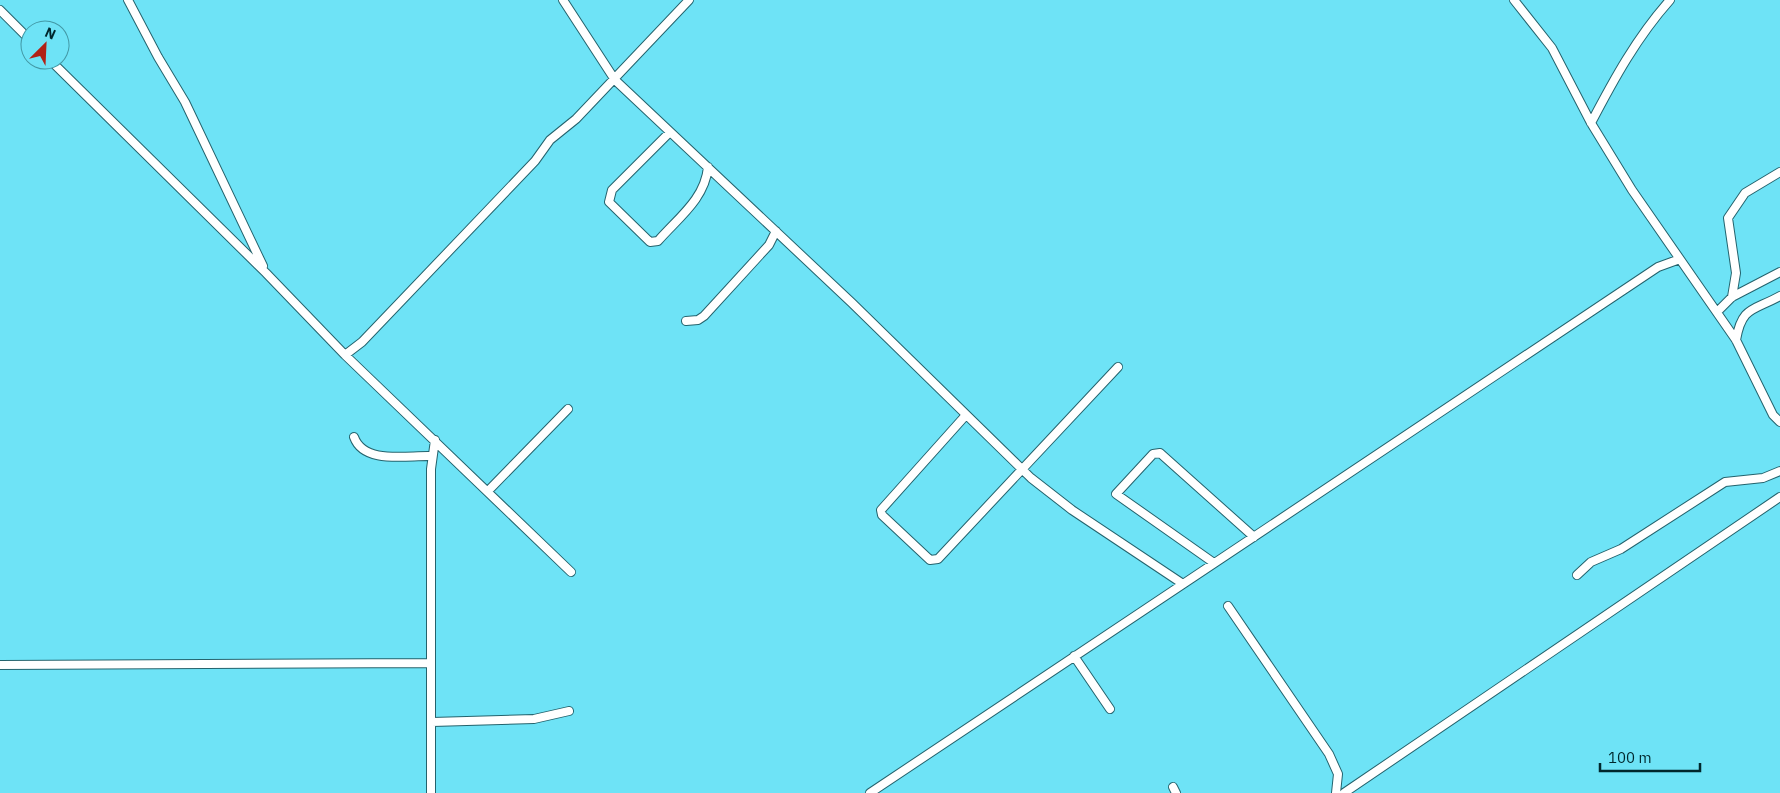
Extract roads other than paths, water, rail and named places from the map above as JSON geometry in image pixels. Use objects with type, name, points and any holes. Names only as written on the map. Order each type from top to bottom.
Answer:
[{"type":"street","points":[[128,0],[158,57],[185,102],[266,273]]},
{"type":"street","points":[[563,0],[615,80],[776,231],[1022,469],[1064,505],[1183,584]]},
{"type":"street","points":[[345,355],[362,342],[535,161],[550,140],[576,119],[615,80],[689,0]]},
{"type":"street","points":[[1514,0],[1552,48],[1590,123],[1632,190],[1736,340],[1773,414],[1780,422]]},
{"type":"street","points":[[1590,123],[1625,58],[1640,42],[1652,20],[1670,0]]},
{"type":"street","points":[[0,10],[20,30]]},
{"type":"street","points":[[60,70],[266,273],[345,355],[572,572]]},
{"type":"street","points":[[670,132],[612,190],[609,196],[609,202],[650,242],[658,241],[700,195],[707,176],[708,167]]},
{"type":"street","points":[[1732,297],[1736,273],[1728,218],[1746,193],[1780,172]]},
{"type":"street","points":[[686,321],[698,320],[704,316],[769,246],[776,231]]},
{"type":"street","points":[[870,793],[1658,267],[1680,260]]},
{"type":"street","points":[[1717,312],[1732,297],[1780,272]]},
{"type":"street","points":[[1736,340],[1739,320],[1749,311],[1780,296]]},
{"type":"street","points":[[966,415],[881,510],[882,515],[930,560],[938,559],[1118,367]]},
{"type":"street","points":[[488,491],[568,409]]},
{"type":"street","points":[[354,437],[358,446],[372,454],[431,456]]},
{"type":"street","points":[[431,793],[431,456],[435,440]]},
{"type":"street","points":[[1214,563],[1116,494],[1153,454],[1160,453],[1254,537]]},
{"type":"street","points":[[1577,575],[1591,562],[1621,549],[1725,482],[1763,478],[1780,471]]},
{"type":"street","points":[[1344,793],[1780,497]]},
{"type":"street","points":[[1228,606],[1316,732],[1329,754],[1338,774],[1336,793]]},
{"type":"street","points":[[1074,656],[1110,709]]},
{"type":"street","points":[[0,665],[431,663]]},
{"type":"street","points":[[432,722],[534,719],[569,711]]}]
